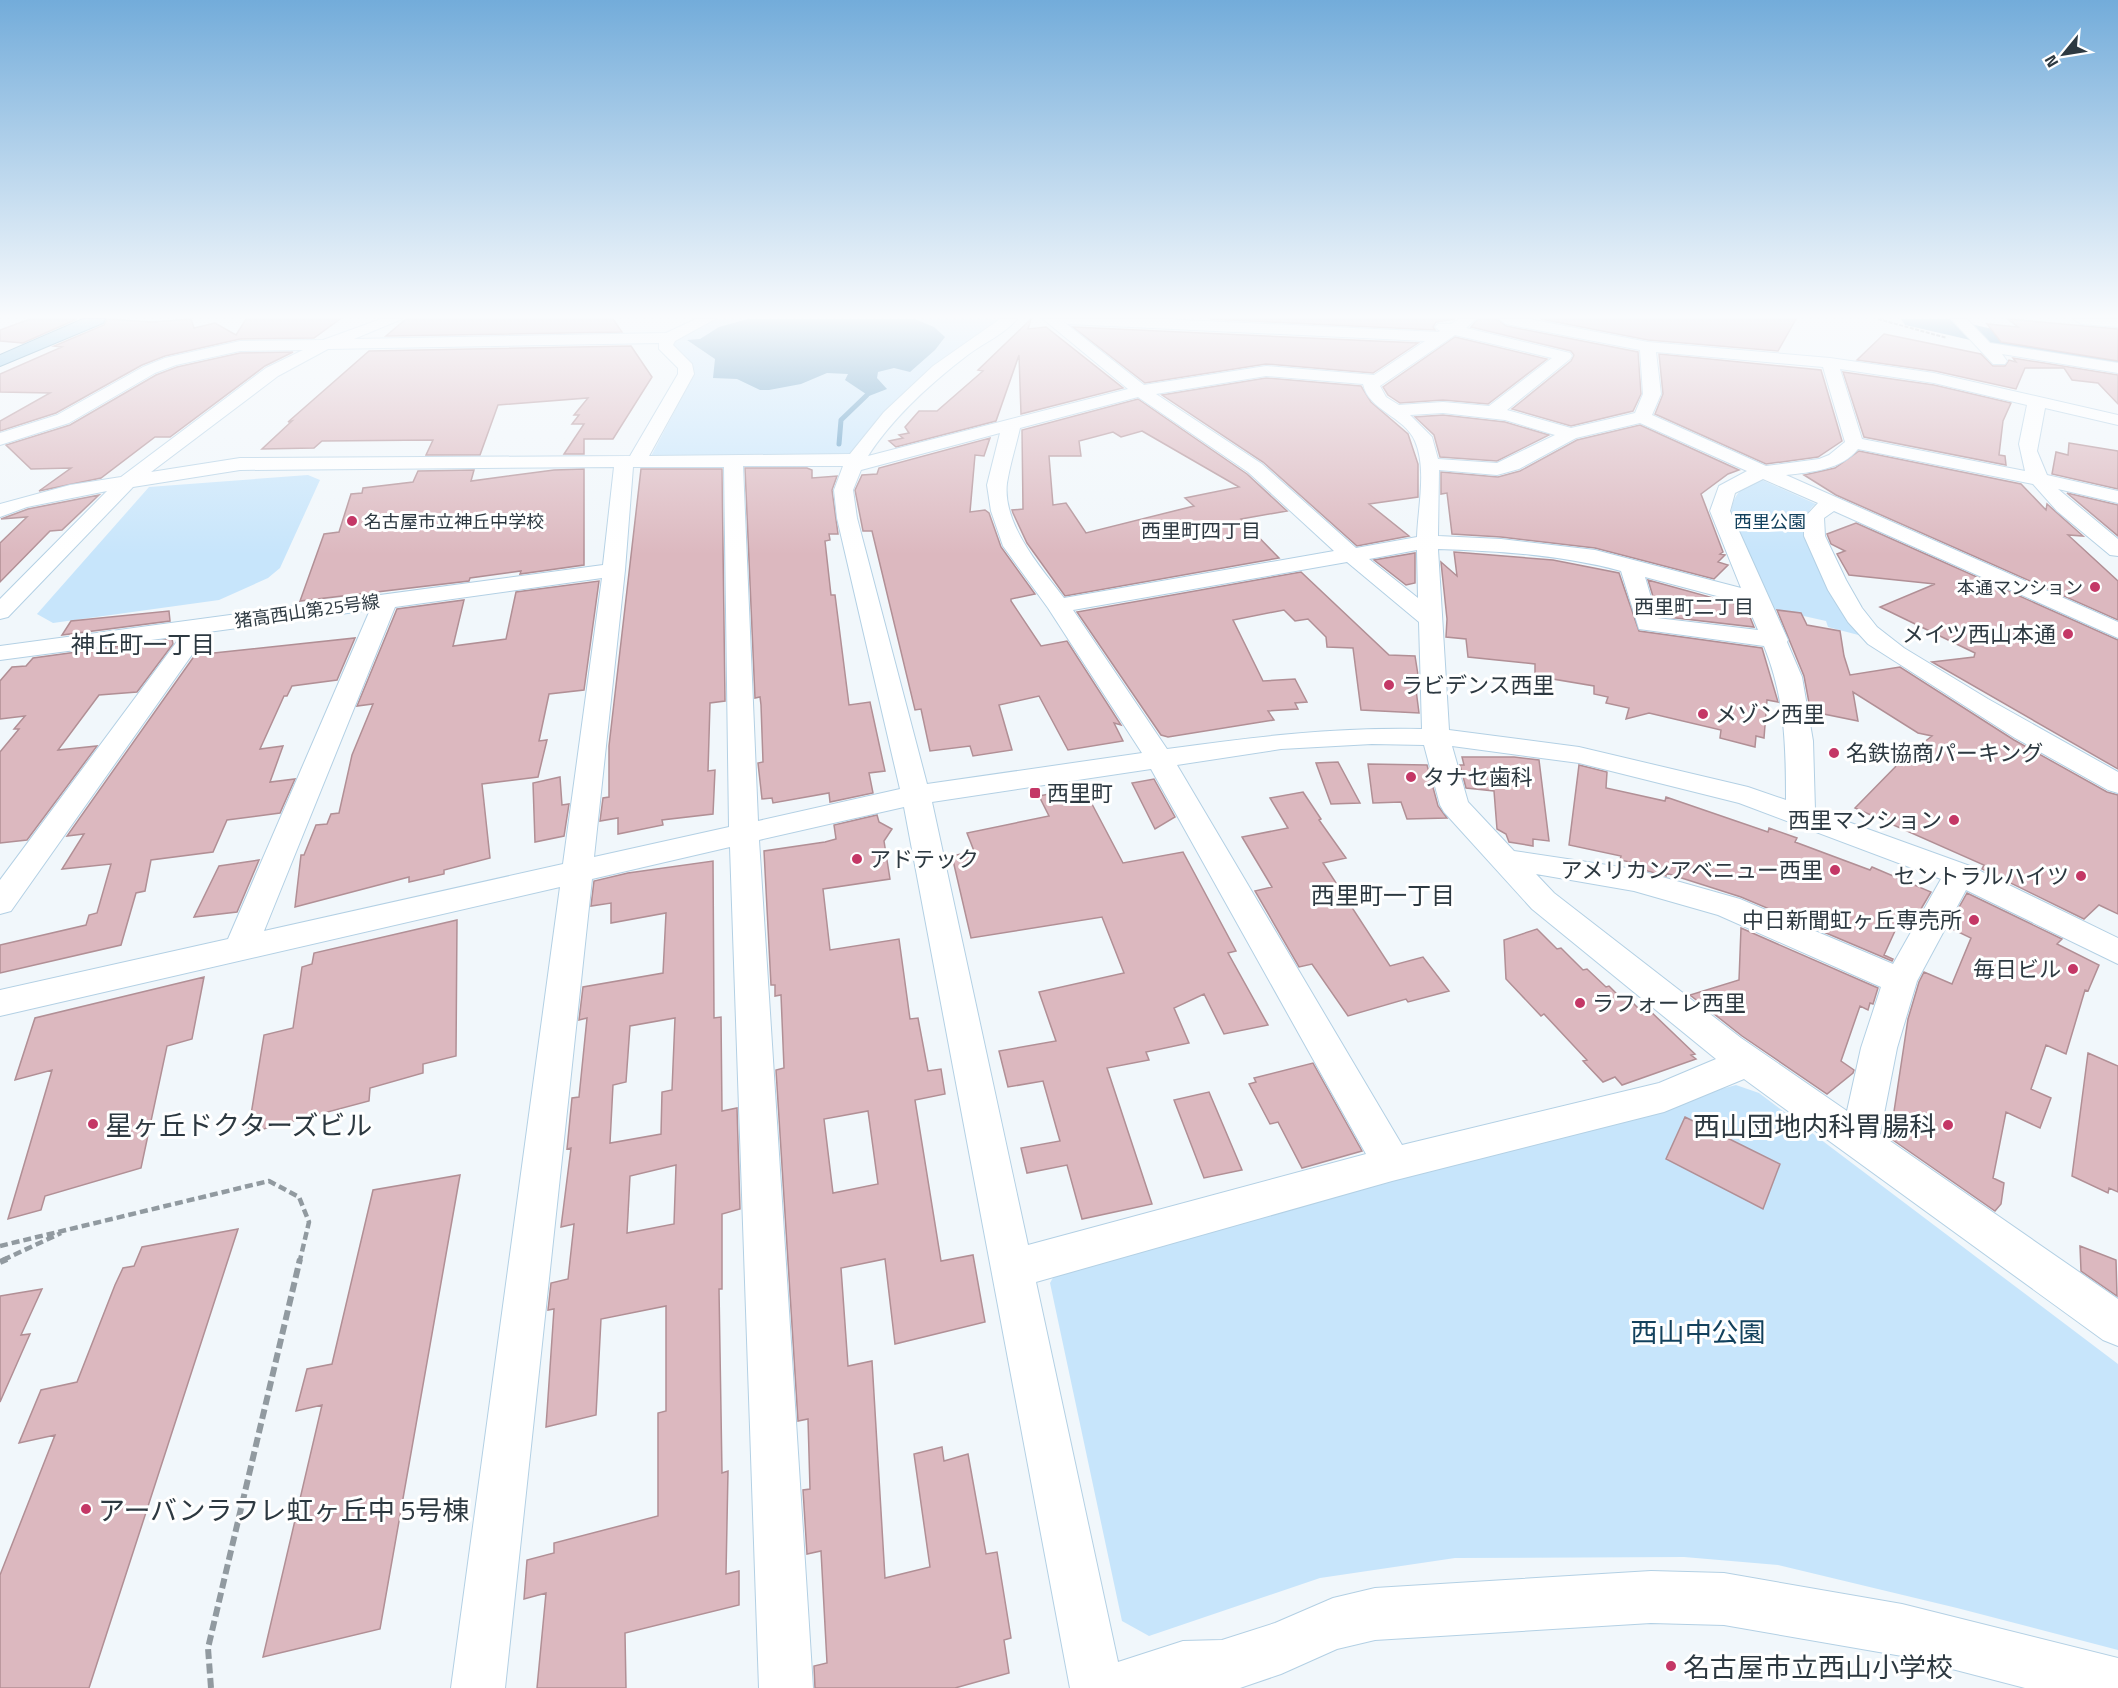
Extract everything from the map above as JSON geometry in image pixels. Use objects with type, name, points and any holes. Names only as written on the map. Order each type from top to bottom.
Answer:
[{"type":"street","points":[[0,439],[63,419],[100,398]]},
{"type":"street","points":[[0,612],[130,479],[238,398]]},
{"type":"street","points":[[478,1688],[614,570],[630,461],[671,398]]},
{"type":"street","points":[[909,398],[874,432],[853,463],[843,489],[847,518],[916,795],[1097,1688]]},
{"type":"street","points":[[0,512],[40,498],[130,479],[240,464],[733,460],[853,463],[1011,427],[1117,398]]},
{"type":"street","points":[[1151,398],[1255,468],[1351,555],[1430,619]]},
{"type":"street","points":[[1378,398],[1396,411],[1423,437],[1430,464],[1427,542],[1436,738],[1454,805],[1543,901],[1747,1062],[2118,1325]]},
{"type":"street","points":[[1494,411],[1511,398]]},
{"type":"street","points":[[1642,417],[1650,398]]},
{"type":"street","points":[[1840,398],[1854,443]]},
{"type":"street","points":[[2026,398],[2118,420]]},
{"type":"street","points":[[2036,400],[2037,407],[2028,448],[2039,479],[2052,494],[2118,550]]},
{"type":"street","points":[[1396,411],[1436,406],[1494,411],[1569,434]]},
{"type":"street","points":[[1430,464],[1497,469],[1512,465],[1569,434],[1642,417],[2118,631]]},
{"type":"street","points":[[1011,427],[998,486],[1001,511],[1014,546],[1058,606],[1159,758],[1392,1164]]},
{"type":"street","points":[[1801,816],[1799,741],[1789,677],[1776,640],[1720,511],[1726,490],[1763,472],[1842,458],[1854,443]]},
{"type":"street","points":[[1854,443],[2039,479],[2118,497]]},
{"type":"street","points":[[733,460],[744,834],[786,1688]]},
{"type":"street","points":[[1833,504],[1821,509],[1813,519],[1811,530],[1841,592],[1863,628],[1910,662],[2035,740],[2118,784]]},
{"type":"street","points":[[1058,606],[1427,542],[1501,545],[1595,557],[1758,600]]},
{"type":"street","points":[[1630,566],[1647,624],[1776,640]]},
{"type":"street","name":"猪高西山第25号線","points":[[0,652],[614,570]]},
{"type":"street","points":[[241,948],[386,600]]},
{"type":"street","points":[[0,903],[201,625]]},
{"type":"street","points":[[0,1003],[916,795],[1281,741],[1372,736],[1436,738],[1579,755],[1748,796],[1959,874],[2118,952]]},
{"type":"street","points":[[1505,860],[1559,866],[1634,880],[1730,907],[1900,981]]},
{"type":"street","points":[[1859,1141],[1880,1048],[1900,981],[1959,874]]},
{"type":"street","points":[[1012,1269],[1392,1164],[1664,1097],[1747,1062]]},
{"type":"street","points":[[1122,1688],[1183,1668],[1222,1667],[1281,1648],[1333,1624],[1375,1614],[1651,1597],[1724,1599],[1902,1630],[2118,1685]]},
{"type":"path","points":[[0,1246],[269,1181],[299,1197],[309,1222],[208,1648],[211,1688]]},
{"type":"path","points":[[0,1262],[70,1229]]},
{"type":"green space","points":[[682,398],[901,398],[848,457],[651,456]]},
{"type":"green space","points":[[308,475],[320,480],[280,568],[268,578],[219,600],[53,623],[37,614],[149,487]]},
{"type":"green space","name":"西里公園","points":[[1760,479],[1816,504],[1807,516],[1806,532],[1811,551],[1832,591],[1866,637],[1828,627],[1826,621],[1773,609],[1731,514],[1733,502],[1739,492]]},
{"type":"green space","name":"西山中公園","points":[[1736,1085],[1759,1093],[2118,1364],[2118,1650],[1778,1565],[1684,1557],[1455,1558],[1320,1578],[1149,1636],[1122,1621],[1050,1283],[1059,1267]]},
{"type":"building","points":[[41,398],[83,398],[56,413],[0,431],[0,421]]},
{"type":"building","points":[[117,398],[222,398],[170,437],[155,437],[101,478],[39,491],[71,468],[31,469],[6,445],[70,425]]},
{"type":"building","points":[[316,398],[639,398],[613,439],[584,439],[584,454],[564,454],[584,424],[572,424],[579,415],[574,415],[588,398],[498,405],[480,455],[426,455],[433,440],[322,441],[314,448],[262,449],[292,421],[288,422]]},
{"type":"building","points":[[952,398],[1004,398],[996,421],[896,447],[889,441],[903,438],[899,435],[909,433],[905,427],[919,411],[937,411]]},
{"type":"building","points":[[1020,398],[1085,398],[1021,414]]},
{"type":"building","points":[[1166,398],[1368,398],[1408,434],[1418,464],[1418,497],[1369,504],[1409,536],[1357,546],[1263,462]]},
{"type":"building","points":[[1392,398],[1496,398],[1488,404],[1443,400],[1400,403]]},
{"type":"building","points":[[1526,398],[1639,398],[1633,411],[1571,426],[1512,409]]},
{"type":"building","points":[[1661,398],[1829,398],[1842,441],[1818,457],[1766,464],[1655,414]]},
{"type":"building","points":[[1851,398],[1989,398],[2011,403],[2003,421],[1999,455],[2005,456],[2006,465],[1864,437]]},
{"type":"building","points":[[1138,399],[1247,474],[1287,511],[1241,519],[1279,558],[1065,596],[1027,543],[1012,510],[1023,509],[1022,430]],"holes":[[[1142,431],[1239,487],[1185,498],[1194,506],[1086,533],[1066,503],[1053,505],[1049,456],[1081,456],[1079,441],[1113,432],[1121,437]]]},
{"type":"building","points":[[1443,415],[1505,422],[1549,435],[1497,461],[1440,457],[1434,435],[1415,417]]},
{"type":"building","points":[[1640,425],[1739,470],[1728,474],[1701,494],[1723,552],[1720,554],[1725,555],[1718,562],[1728,565],[1714,579],[1595,548],[1452,534],[1447,493],[1441,494],[1441,472],[1498,477],[1520,471],[1577,440]]},
{"type":"building","points":[[990,438],[984,456],[975,455],[970,512],[985,510],[989,513],[1001,547],[1035,594],[1011,599],[1011,601],[1041,646],[1067,641],[1121,725],[1114,723],[1123,741],[1068,750],[1039,696],[999,705],[1012,750],[973,756],[970,746],[930,751],[921,709],[915,710],[872,531],[863,531],[855,490],[862,475],[877,474],[879,468]]},
{"type":"building","points":[[2069,443],[2118,451],[2118,489],[2052,474],[2056,452],[2068,455]]},
{"type":"building","points":[[1859,451],[2021,484],[2046,510],[2047,504],[2083,536],[2068,535],[2118,581],[2118,620],[1836,495],[1804,475],[1835,468]]},
{"type":"building","points":[[745,468],[807,468],[812,470],[812,478],[837,476],[832,490],[838,534],[829,534],[830,540],[825,541],[831,595],[835,595],[849,705],[870,702],[885,771],[869,773],[873,793],[830,802],[829,793],[773,803],[772,798],[762,799],[758,763],[763,762],[761,705],[760,697],[755,698]]},
{"type":"building","points":[[584,469],[584,565],[520,574],[521,571],[470,578],[469,581],[300,601],[324,534],[339,532],[351,494],[362,493],[363,488],[413,482],[418,471],[474,470],[471,481],[554,470]]},
{"type":"building","points":[[641,469],[722,469],[725,701],[710,703],[708,771],[715,770],[713,814],[662,820],[663,825],[618,834],[618,818],[600,821],[603,798],[609,797],[609,746]]},
{"type":"building","points":[[2067,493],[2118,505],[2118,536]]},
{"type":"building","points":[[99,495],[62,530],[50,531],[0,582],[0,543],[27,517],[1,519],[28,509]]},
{"type":"building","points":[[1856,523],[2118,640],[2118,769],[1932,662],[1974,657],[1975,653],[1880,607],[1935,584],[1849,575],[1837,554],[1845,551],[1831,544],[1827,534]]},
{"type":"building","points":[[1454,552],[1553,560],[1619,573],[1639,631],[1762,648],[1778,702],[1767,700],[1764,738],[1756,736],[1755,747],[1720,738],[1721,730],[1649,713],[1626,719],[1629,708],[1606,703],[1608,697],[1594,694],[1594,686],[1535,676],[1535,664],[1468,657],[1466,639],[1446,637],[1447,619],[1441,562],[1457,576]]},
{"type":"building","points":[[1415,553],[1415,583],[1406,585],[1374,560]]},
{"type":"building","points":[[1301,572],[1389,655],[1415,656],[1418,682],[1415,682],[1419,713],[1361,710],[1353,648],[1327,647],[1326,637],[1308,619],[1295,621],[1284,610],[1233,620],[1263,681],[1295,679],[1307,702],[1295,703],[1298,709],[1268,711],[1274,720],[1168,737],[1161,735],[1077,612]]},
{"type":"building","points":[[1648,580],[1746,607],[1754,627],[1659,616]]},
{"type":"building","points":[[599,581],[584,690],[549,694],[539,741],[547,740],[538,777],[482,784],[490,858],[444,870],[444,874],[409,882],[409,877],[295,907],[301,855],[304,855],[316,825],[327,824],[331,814],[339,813],[352,755],[373,704],[357,706],[397,609],[464,600],[453,646],[506,639],[516,592]]},
{"type":"building","points":[[1777,610],[1801,613],[1807,625],[1840,631],[1850,675],[1900,667],[2014,740],[2107,792],[2118,795],[2118,914],[2099,905],[2084,919],[1982,869],[1984,865],[1855,808],[1905,757],[1932,736],[1918,733],[1853,692],[1858,721],[1814,712],[1813,708],[1810,708],[1804,676]]},
{"type":"building","points":[[169,611],[170,621],[62,635],[71,621]]},
{"type":"building","points":[[355,638],[337,680],[292,686],[287,696],[284,696],[260,749],[283,746],[270,782],[295,779],[280,813],[227,820],[213,852],[151,860],[145,891],[136,893],[121,945],[0,973],[0,945],[86,925],[89,915],[97,913],[111,864],[62,869],[84,834],[67,836],[195,655]]},
{"type":"building","points":[[172,639],[173,644],[137,692],[99,695],[58,750],[97,746],[27,840],[0,843],[0,752],[19,729],[14,729],[25,716],[0,719],[0,681],[12,667],[26,666],[33,658]]},
{"type":"building","points":[[1462,757],[1514,757],[1539,760],[1549,841],[1533,839],[1533,846],[1509,842],[1506,834],[1497,829],[1494,791],[1466,788],[1460,765],[1464,765]]},
{"type":"building","points":[[1338,762],[1360,803],[1331,804],[1316,763]]},
{"type":"building","points":[[1368,764],[1427,765],[1438,806],[1447,818],[1407,819],[1401,802],[1373,803]]},
{"type":"building","points":[[1579,765],[1607,772],[1606,788],[1665,801],[1666,797],[1768,832],[1769,828],[1797,838],[1795,842],[1870,870],[1872,867],[1931,892],[1918,914],[1905,909],[1884,955],[1893,959],[1892,961],[1741,897],[1666,873],[1666,876],[1629,866],[1630,862],[1620,860],[1621,856],[1569,845]]},
{"type":"building","points":[[560,777],[562,805],[569,804],[564,836],[535,842],[533,783]]},
{"type":"building","points":[[1154,779],[1175,817],[1155,829],[1132,783]]},
{"type":"building","points":[[1083,787],[1123,863],[1183,852],[1236,951],[1228,953],[1268,1025],[1224,1034],[1204,994],[1174,1008],[1189,1043],[1146,1052],[1149,1060],[1107,1068],[1152,1204],[1082,1219],[1067,1165],[1027,1173],[1021,1148],[1060,1141],[1043,1081],[1008,1087],[999,1051],[1056,1041],[1039,992],[1124,973],[1102,917],[971,938],[952,856],[974,851],[967,833],[1049,816],[1039,796]]},
{"type":"building","points":[[1303,792],[1321,819],[1319,820],[1346,858],[1323,863],[1390,966],[1423,957],[1449,991],[1408,1002],[1406,999],[1348,1016],[1312,964],[1299,967],[1255,891],[1272,887],[1242,837],[1288,828],[1270,798]]},
{"type":"building","points":[[877,815],[879,822],[892,829],[884,841],[890,879],[823,889],[830,950],[899,939],[910,1019],[918,1018],[928,1071],[941,1069],[945,1094],[915,1100],[941,1261],[973,1255],[985,1322],[895,1344],[885,1259],[841,1268],[848,1366],[872,1361],[885,1578],[930,1567],[914,1454],[942,1447],[944,1461],[968,1454],[986,1554],[997,1552],[1011,1638],[1004,1640],[1009,1673],[955,1688],[815,1688],[814,1666],[827,1663],[821,1551],[807,1554],[803,1490],[810,1489],[808,1419],[798,1421],[776,1070],[784,1068],[781,995],[775,996],[775,985],[771,985],[764,851],[836,839],[834,825]],"holes":[[[868,1111],[878,1184],[833,1193],[824,1119]]]},
{"type":"building","points":[[259,860],[237,912],[194,917],[219,866]]},
{"type":"building","points":[[713,861],[714,1018],[721,1017],[722,1111],[737,1108],[740,1209],[722,1214],[722,1289],[719,1289],[722,1473],[728,1471],[726,1574],[739,1571],[739,1605],[625,1633],[626,1688],[537,1688],[546,1593],[524,1599],[527,1560],[554,1553],[554,1543],[658,1516],[658,1413],[666,1411],[666,1306],[601,1319],[596,1415],[546,1427],[554,1309],[548,1310],[551,1283],[568,1279],[574,1224],[561,1227],[571,1148],[567,1149],[572,1098],[579,1097],[587,1018],[579,1020],[583,987],[663,973],[666,913],[611,923],[611,903],[591,906],[594,881],[628,873]],"holes":[[[675,1018],[672,1090],[662,1092],[661,1134],[610,1143],[613,1085],[626,1082],[630,1026]],[[676,1165],[674,1224],[627,1233],[630,1176]]]},
{"type":"building","points":[[1967,893],[2062,939],[2057,944],[2099,965],[2088,991],[2085,990],[2066,1054],[2046,1045],[2031,1089],[2051,1098],[2040,1128],[2006,1112],[1993,1178],[2004,1183],[2001,1204],[1995,1211],[1890,1138],[1908,1019],[1919,982],[1924,972],[1952,984],[1971,938],[1948,927]]},
{"type":"building","points":[[457,920],[456,1056],[423,1064],[423,1073],[370,1088],[369,1101],[248,1133],[264,1035],[293,1028],[302,967],[312,964],[314,953]]},
{"type":"building","points":[[1741,928],[1878,988],[1873,1004],[1870,1003],[1868,1010],[1860,1006],[1841,1061],[1854,1070],[1853,1073],[1827,1094],[1742,1036],[1690,995],[1739,980]]},
{"type":"building","name":"ラフォーレ西里","points":[[1537,929],[1557,949],[1561,948],[1583,970],[1587,969],[1621,998],[1626,996],[1639,1009],[1648,1009],[1695,1054],[1691,1055],[1696,1059],[1622,1085],[1615,1077],[1603,1082],[1583,1061],[1587,1060],[1544,1014],[1541,1016],[1506,979],[1504,940]]},
{"type":"building","name":"星ヶ丘ドクターズビル","points":[[204,977],[192,1039],[167,1046],[141,1168],[45,1196],[41,1210],[8,1219],[52,1070],[15,1080],[35,1018]]},
{"type":"building","points":[[2088,1053],[2118,1066],[2118,1192],[2109,1188],[2108,1193],[2072,1176]]},
{"type":"building","points":[[1313,1063],[1362,1151],[1302,1168],[1278,1122],[1270,1124],[1249,1084],[1256,1082],[1254,1078]]},
{"type":"building","points":[[1209,1092],[1242,1170],[1204,1178],[1174,1100]]},
{"type":"building","points":[[1685,1117],[1780,1164],[1763,1209],[1666,1159]]},
{"type":"building","points":[[460,1175],[380,1629],[263,1657],[322,1405],[296,1411],[307,1369],[332,1364],[373,1190]]},
{"type":"building","name":"アーバンラフレ虹ヶ丘中 5号棟","points":[[238,1229],[89,1688],[0,1688],[0,1575],[55,1435],[19,1443],[41,1390],[77,1382],[123,1268],[134,1266],[142,1247]]},
{"type":"building","points":[[2080,1246],[2116,1260],[2117,1296],[2081,1271]]},
{"type":"building","points":[[42,1289],[21,1335],[30,1334],[0,1402],[0,1296]]},
{"type":"waterway","points":[[839,444],[841,420],[864,398]]},
{"type":"place","name":"名古屋市立神丘中学校","points":[[352,521]]},
{"type":"place","name":"本通マンション","points":[[2095,587]]},
{"type":"place","name":"メイツ西山本通","points":[[2068,634]]},
{"type":"place","name":"ラビデンス西里","points":[[1389,685]]},
{"type":"place","name":"メゾン西里","points":[[1703,714]]},
{"type":"place","name":"名鉄協商パーキング","points":[[1834,753]]},
{"type":"place","name":"タナセ歯科","points":[[1411,777]]},
{"type":"place","name":"西里町","points":[[1035,793]]},
{"type":"place","name":"西里マンション","points":[[1954,820]]},
{"type":"place","name":"アドテック","points":[[857,859]]},
{"type":"place","name":"アメリカンアベニュー西里","points":[[1835,870]]},
{"type":"place","name":"セントラルハイツ","points":[[2081,876]]},
{"type":"place","name":"中日新聞虹ヶ丘専売所","points":[[1974,920]]},
{"type":"place","name":"毎日ビル","points":[[2073,969]]},
{"type":"place","name":"ラフォーレ西里","points":[[1580,1003]]},
{"type":"place","name":"星ヶ丘ドクターズビル","points":[[93,1124]]},
{"type":"place","name":"西山団地内科胃腸科","points":[[1948,1125]]},
{"type":"place","name":"アーバンラフレ虹ヶ丘中 5号棟","points":[[86,1509]]},
{"type":"place","name":"名古屋市立西山小学校","points":[[1671,1666]]},
{"type":"district","name":"西里町四丁目","points":[[1201,530]]},
{"type":"district","name":"西里町二丁目","points":[[1694,606]]},
{"type":"district","name":"神丘町一丁目","points":[[143,644]]},
{"type":"district","name":"西里町一丁目","points":[[1383,895]]}]
